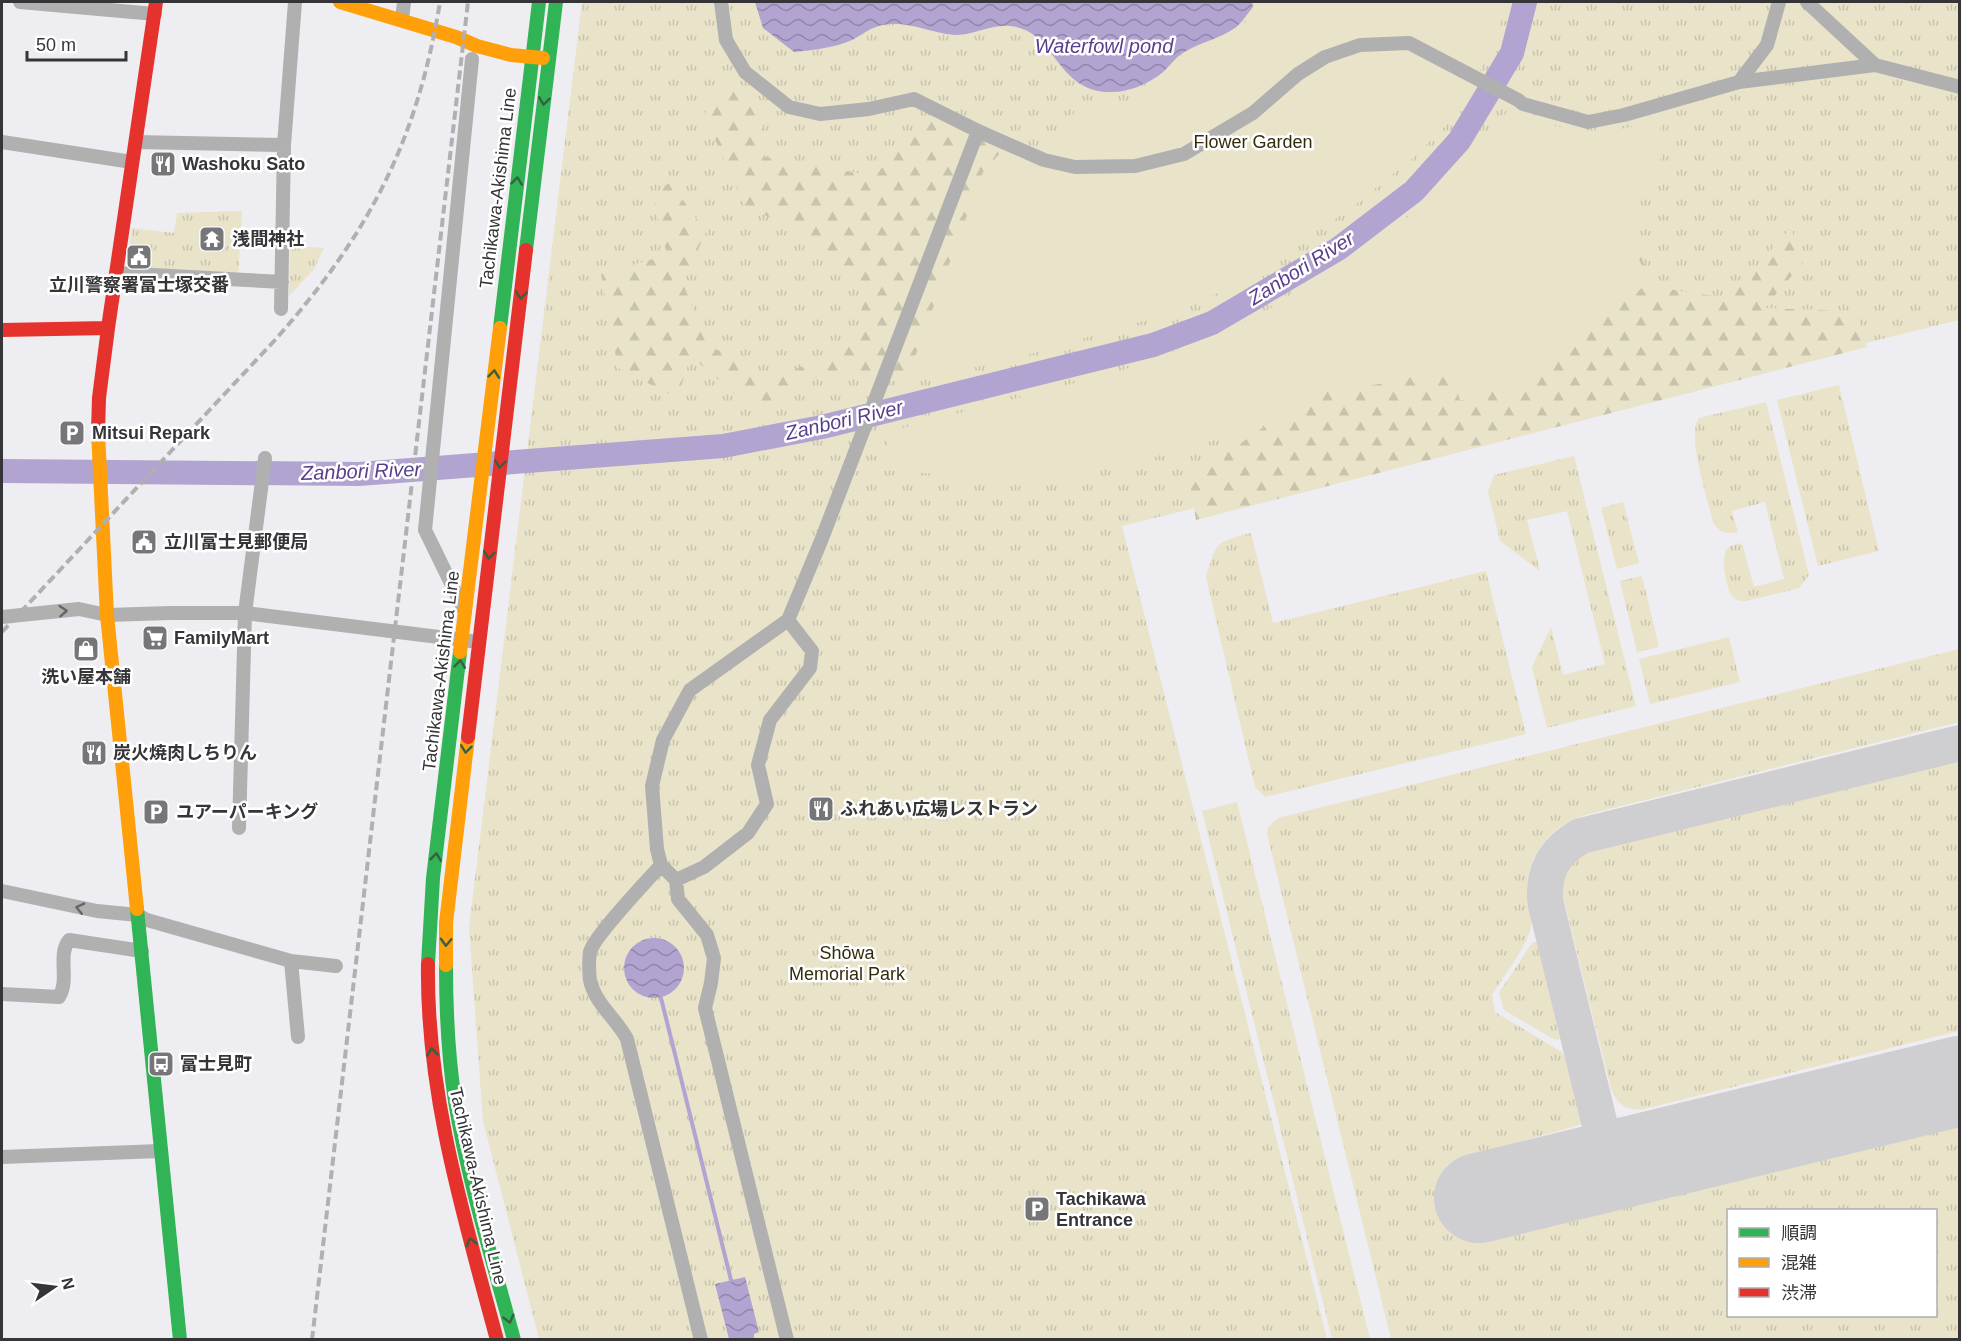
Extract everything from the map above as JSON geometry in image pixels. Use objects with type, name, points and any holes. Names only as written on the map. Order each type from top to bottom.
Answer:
[{"type":"main road","points":[[340,2],[463,39],[477,46],[512,55],[549,59]]},
{"type":"main road","name":"Tachikawa-Akishima Line","points":[[496,1340],[440,1113],[429,1026],[427,963],[433,878],[539,2]]},
{"type":"main road","name":"Tachikawa-Akishima Line","points":[[514,1340],[460,1131],[451,1074],[446,1012],[447,914],[556,2]]},
{"type":"main road","points":[[155,8],[108,328],[99,398],[98,450],[107,615],[180,1340]]},
{"type":"main road","points":[[2,330],[108,328]]},
{"type":"street","points":[[20,2],[155,8]]},
{"type":"street","points":[[281,309],[284,145],[295,2]]},
{"type":"street","points":[[402,20],[404,2]]},
{"type":"street","points":[[721,2],[726,40],[745,72],[789,107],[820,114],[869,109],[914,99],[1044,160],[1075,167],[1135,166],[1184,154],[1253,113],[1298,74],[1325,57],[1360,45],[1409,43],[1523,104],[1588,122],[1645,109],[1739,82],[1875,65],[1959,87]]},
{"type":"street","points":[[1739,82],[1767,45],[1779,2]]},
{"type":"street","points":[[1807,2],[1875,65]]},
{"type":"street","points":[[465,613],[425,530],[472,59]]},
{"type":"street","points":[[786,1340],[705,1008],[714,958],[707,935],[678,899],[676,880],[661,865],[657,849],[652,786],[663,740],[690,690],[788,620],[821,541],[978,131]]},
{"type":"street","points":[[2,142],[132,162]]},
{"type":"street","points":[[136,142],[284,145]]},
{"type":"street","points":[[116,273],[282,282]]},
{"type":"street","points":[[239,828],[245,613],[265,458]]},
{"type":"street","points":[[2,617],[79,609],[107,615],[245,613],[479,642]]},
{"type":"street","points":[[676,880],[704,867],[748,833],[767,804],[758,765],[770,720],[810,668],[812,651],[788,620]]},
{"type":"street","points":[[661,865],[600,934],[590,951],[590,981],[603,1008],[620,1026],[627,1039],[701,1340]]},
{"type":"street","points":[[2,891],[97,911],[138,915],[147,920],[291,961],[336,966]]},
{"type":"street","points":[[2,994],[59,997],[63,990],[64,946],[69,940],[141,951]]},
{"type":"street","points":[[291,961],[298,1037]]},
{"type":"street","points":[[2,1157],[160,1151]]},
{"type":"green space","name":"Shōwa Memorial Park","points":[[582,2],[1959,2],[1959,320],[1122,526],[1327,1339],[539,1339],[483,1121],[469,928]]},
{"type":"green space","name":"Flower Garden","points":[[1256,2],[1506,2],[1497,38],[1458,113],[1414,157],[1346,212],[1221,292],[1163,315],[1034,353],[905,384],[983,172],[1000,153],[1035,161],[1076,110],[1136,106],[1186,54],[1232,34],[1252,16]]},
{"type":"green space","points":[[722,84],[762,101],[765,157],[875,176],[925,117],[1096,183],[917,372],[809,378],[767,403],[735,394],[691,356],[677,398],[618,368],[601,274],[667,255],[653,196],[670,182],[706,232],[683,283],[706,344],[773,379],[855,343],[865,292],[813,240],[744,204],[704,115]]},
{"type":"green space","points":[[1507,112],[1560,127],[1602,133],[1660,121],[1661,158],[1644,191],[1634,223],[1632,242],[1649,283],[1621,303],[1554,363],[1524,383],[1460,401],[1451,364],[1400,381],[1316,393],[1304,415],[1249,427],[1225,437],[1129,464],[1025,486],[953,475],[879,470],[891,431],[1117,372],[1219,335],[1304,291],[1405,220]]},
{"type":"green space","points":[[1619,206],[1654,287],[1728,298],[1791,228],[1803,263],[1764,308],[1855,311],[1867,347],[1196,520],[1189,480],[1272,421],[1352,290]]},
{"type":"green space","points":[[242,211],[238,277],[127,267],[132,228],[174,233],[177,213]]},
{"type":"green space","points":[[290,246],[324,248],[314,269],[289,296]]},
{"type":"green space","points":[[1839,385],[1879,551],[1818,566],[1777,400]]},
{"type":"green space","points":[[1766,402],[1809,575],[1799,588],[1741,601],[1730,593],[1726,580],[1724,557],[1730,546],[1742,543],[1754,587],[1784,579],[1765,502],[1732,511],[1738,532],[1727,533],[1718,528],[1713,522],[1699,468],[1696,453],[1696,426],[1699,418]]},
{"type":"green space","points":[[1574,456],[1636,706],[1547,728],[1532,667],[1551,627],[1563,675],[1605,664],[1567,511],[1527,520],[1540,571],[1500,541],[1488,491],[1494,475]]},
{"type":"green space","points":[[1623,502],[1639,563],[1617,569],[1601,508]]},
{"type":"green space","points":[[1251,533],[1273,623],[1486,571],[1526,734],[1265,797],[1255,787],[1206,577],[1219,545]]},
{"type":"green space","points":[[1642,576],[1659,647],[1637,652],[1620,581]]},
{"type":"green space","points":[[1729,637],[1740,682],[1650,704],[1639,659]]},
{"type":"green space","points":[[1959,649],[1959,722],[1585,815],[1562,826],[1552,834],[1536,853],[1528,877],[1527,890],[1531,913],[1529,934],[1492,995],[1495,1012],[1562,1052],[1566,1058],[1583,1124],[1469,1156],[1489,1239],[1959,1124],[1959,1339],[1391,1339],[1267,834],[1268,827],[1278,818]]},
{"type":"green space","points":[[1959,758],[1959,1031],[1640,1110],[1625,1107],[1619,1102],[1611,1089],[1562,892],[1567,869],[1575,859],[1596,847]]},
{"type":"green space","points":[[1237,802],[1370,1339],[1332,1339],[1202,811]]},
{"type":"green space","points":[[1537,942],[1560,1039],[1555,1040],[1504,1010],[1499,993],[1532,943]]},
{"type":"water","name":"Waterfowl pond","points":[[755,2],[1252,2],[1253,7],[1235,28],[1181,54],[1153,79],[1130,89],[1112,92],[1093,90],[1079,83],[1067,73],[1038,38],[1026,30],[1003,26],[956,35],[906,25],[886,24],[838,45],[794,52],[763,28]]},
{"type":"water","points":[[648,938],[660,938],[671,943],[679,951],[684,968],[682,980],[671,993],[660,998],[648,998],[637,993],[629,985],[624,974],[624,962],[629,951],[637,943]]},
{"type":"water","points":[[745,1277],[759,1332],[754,1334],[754,1339],[729,1339],[715,1284]]},
{"type":"waterway","name":"Zanbori River","points":[[2,471],[359,474],[723,446],[822,427],[1153,345],[1212,323],[1338,249],[1414,191],[1459,141],[1512,53],[1525,2]]},
{"type":"waterway","points":[[661,998],[731,1280]]},
{"type":"taxiway","points":[[1610,1166],[1546,905],[1548,873],[1557,856],[1581,836],[1960,743]]},
{"type":"runway","points":[[1479,1198],[1960,1081]]},
{"type":"railway","points":[[2,632],[275,340],[337,262],[384,184],[402,143],[418,99],[440,2]]},
{"type":"railway","points":[[312,1340],[468,2]]},
{"type":"traffic: fast","points":[[500,328],[539,2]]},
{"type":"traffic: fast","points":[[526,250],[556,2]]},
{"type":"traffic: fast","points":[[428,964],[433,878],[460,652]]},
{"type":"traffic: fast","points":[[137,909],[180,1340]]},
{"type":"traffic: fast","points":[[446,965],[449,1050],[460,1131],[481,1221],[514,1340]]},
{"type":"traffic: slow","points":[[340,2],[456,37],[477,46],[511,55],[543,58]]},
{"type":"traffic: slow","points":[[460,652],[500,328]]},
{"type":"traffic: slow","points":[[98,432],[107,615],[137,909]]},
{"type":"traffic: slow","points":[[446,965],[446,923],[468,737]]},
{"type":"traffic: jam","points":[[98,432],[99,398],[108,328],[156,2]]},
{"type":"traffic: jam","points":[[468,737],[526,250]]},
{"type":"traffic: jam","points":[[2,330],[108,328]]},
{"type":"traffic: jam","points":[[428,964],[433,1060],[440,1107],[460,1201],[497,1340]]},
{"type":"place","name":"Washoku Sato","points":[[163,164]]},
{"type":"place","name":"浅間神社","points":[[212,239]]},
{"type":"place","name":"立川警察署富士塚交番","points":[[139,257]]},
{"type":"place","name":"Mitsui Repark","points":[[72,433]]},
{"type":"place","name":"立川富士見郵便局","points":[[144,542]]},
{"type":"place","name":"FamilyMart","points":[[155,638]]},
{"type":"place","name":"洗い屋本舗","points":[[86,649]]},
{"type":"place","name":"炭火焼肉しちりん","points":[[94,753]]},
{"type":"place","name":"ふれあい広場レストラン","points":[[821,809]]},
{"type":"place","name":"ユアーパーキング","points":[[156,812]]},
{"type":"place","name":"富士見町","points":[[161,1064]]},
{"type":"place","name":"Tachikawa Entrance","points":[[1037,1209]]}]
